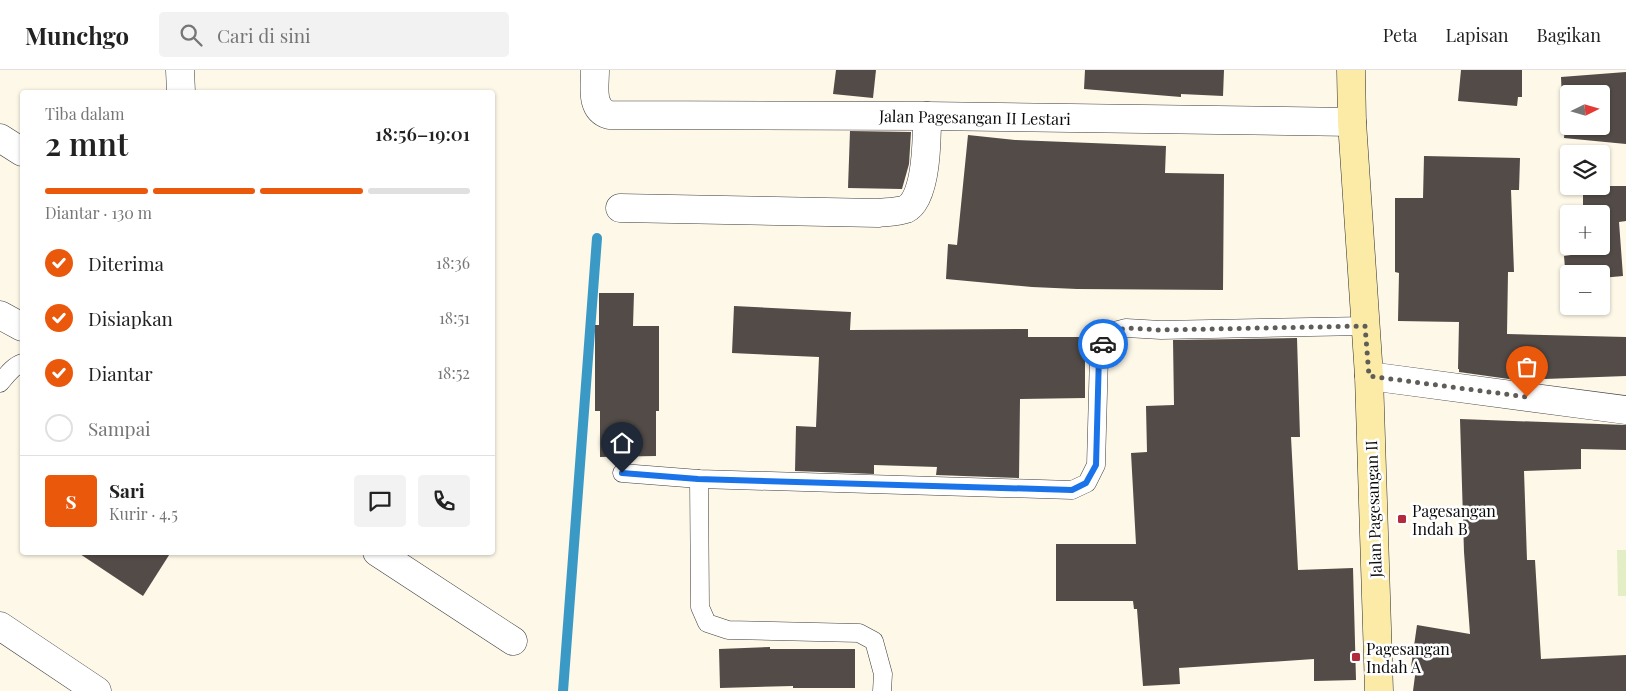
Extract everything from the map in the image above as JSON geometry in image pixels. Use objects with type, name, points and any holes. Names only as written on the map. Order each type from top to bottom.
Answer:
[{"type":"street","points":[[180,70],[181,90]]},
{"type":"street","name":"Jalan Pagesangan II Lestari","points":[[595,70],[595,102],[600,110],[609,116],[928,116],[1352,122]]},
{"type":"street","name":"Jalan Pagesangan II","points":[[1351,70],[1352,122],[1369,376],[1378,691]]},
{"type":"street","points":[[620,208],[878,213],[906,209],[918,197],[926,162],[928,116]]},
{"type":"street","points":[[0,138],[20,151]]},
{"type":"street","points":[[0,315],[20,327]]},
{"type":"street","points":[[1369,376],[1626,410]]},
{"type":"street","points":[[382,555],[513,641]]},
{"type":"street","points":[[0,626],[97,691]]},
{"type":"lane","points":[[622,473],[698,479],[1072,490],[1086,483],[1096,465],[1099,355],[1108,333],[1126,328],[1160,330],[1365,326]]},
{"type":"lane","points":[[0,383],[20,364]]},
{"type":"lane","points":[[698,479],[700,607],[707,623],[728,630],[859,633],[874,641],[883,674],[882,691]]},
{"type":"green space","points":[[1617,550],[1626,550],[1626,596],[1618,596]]},
{"type":"building","points":[[836,70],[876,70],[873,98],[833,94]]},
{"type":"building","points":[[1085,70],[1224,70],[1223,96],[1181,94],[1181,97],[1084,89]]},
{"type":"building","points":[[1461,70],[1522,70],[1522,97],[1518,97],[1517,106],[1458,101]]},
{"type":"building","points":[[1626,72],[1626,144],[1564,138],[1564,135],[1610,135],[1610,85],[1561,85],[1561,77]]},
{"type":"building","points":[[850,131],[911,132],[909,164],[902,189],[848,188]]},
{"type":"building","points":[[968,135],[1015,140],[1166,146],[1165,173],[1224,174],[1223,290],[1077,289],[946,279],[948,244],[957,245]]},
{"type":"building","points":[[1424,156],[1520,158],[1519,190],[1511,190],[1514,272],[1508,272],[1507,334],[1626,337],[1626,376],[1516,380],[1459,372],[1459,322],[1398,321],[1399,273],[1395,272],[1395,198],[1423,198]]},
{"type":"building","points":[[1610,186],[1626,186],[1626,221],[1619,222],[1623,276],[1610,277],[1610,265],[1565,265],[1564,256],[1610,255],[1610,205],[1583,205],[1583,195],[1610,195]]},
{"type":"building","points":[[599,293],[634,293],[633,326],[659,326],[659,411],[656,411],[656,456],[600,457],[600,411],[595,411],[595,325],[599,325]]},
{"type":"building","points":[[734,306],[851,312],[850,330],[1028,329],[1028,337],[1085,337],[1085,398],[1020,399],[1019,478],[936,475],[937,467],[874,465],[874,474],[795,471],[796,426],[816,427],[819,357],[732,353]]},
{"type":"building","points":[[1297,338],[1300,437],[1291,437],[1298,570],[1353,568],[1356,680],[1314,681],[1314,659],[1179,668],[1180,684],[1143,686],[1137,609],[1134,609],[1133,601],[1056,601],[1056,544],[1136,544],[1131,453],[1147,452],[1146,406],[1174,405],[1173,340]]},
{"type":"building","points":[[1460,419],[1626,425],[1626,450],[1581,449],[1581,469],[1524,471],[1527,560],[1535,560],[1541,659],[1626,655],[1626,691],[1413,691],[1416,668],[1411,667],[1417,625],[1470,634],[1464,552]]},
{"type":"building","points":[[82,555],[169,555],[143,596]]},
{"type":"building","points":[[770,647],[770,649],[855,649],[855,688],[793,688],[793,686],[720,688],[719,649]]},
{"type":"waterway","points":[[563,691],[597,238]]},
{"type":"way so far","points":[[1103,344],[1108,333],[1126,328],[1160,330],[1365,326],[1369,376],[1527,397]]},
{"type":"place","name":"Pagesangan Indah B","points":[[1402,519]]},
{"type":"place","name":"Pagesangan Indah A","points":[[1356,657]]},
{"type":"route","points":[[622,473],[698,479],[1072,490],[1086,483],[1096,465],[1099,355],[1103,344]]}]
